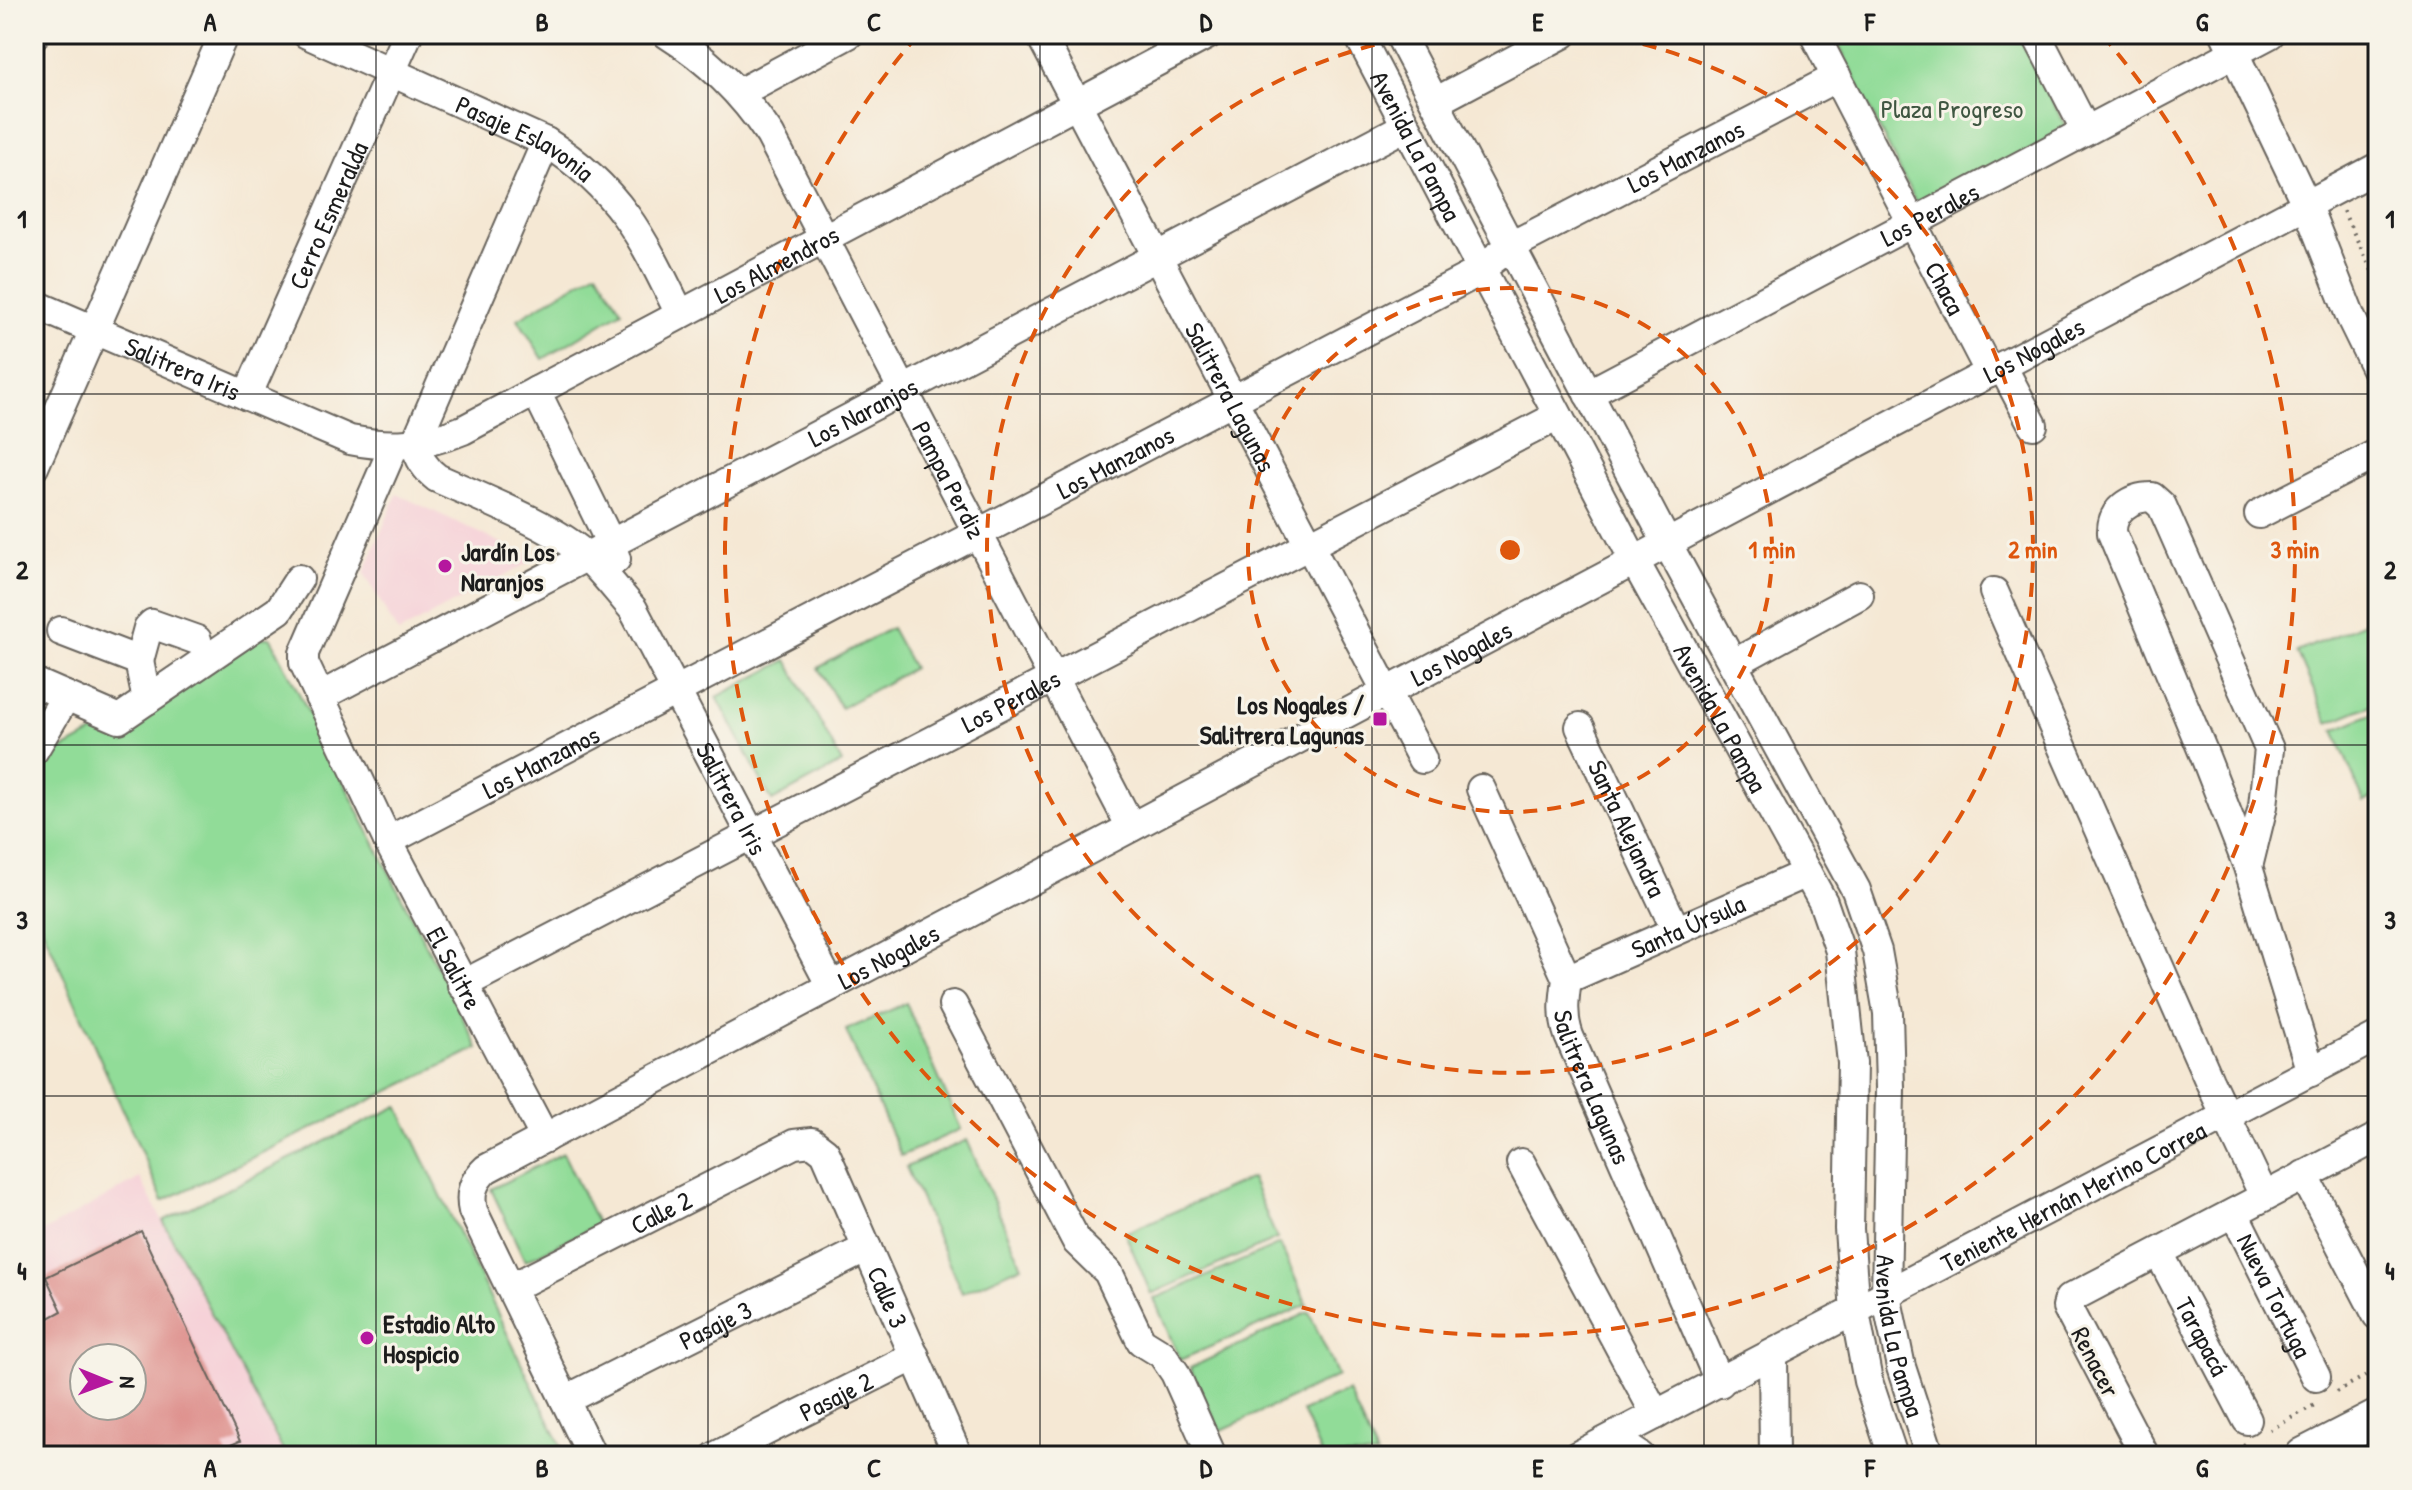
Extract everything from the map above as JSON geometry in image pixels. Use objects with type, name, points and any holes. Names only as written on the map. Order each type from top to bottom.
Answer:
[{"type":"main road","points":[[2304,1456],[2378,1418]]},
{"type":"street","points":[[34,467],[224,34]]},
{"type":"street","name":"Pasaje Eslavonia","points":[[307,34],[546,142],[591,174],[627,215],[680,314]]},
{"type":"street","name":"Cerro Esmeralda","points":[[247,396],[408,34]]},
{"type":"street","name":"Pampa Perdiz","points":[[667,34],[710,64],[739,93],[770,135],[1131,827]]},
{"type":"street","points":[[739,93],[849,34]]},
{"type":"street","name":"Salitrera Lagunas","points":[[1040,34],[1422,759]]},
{"type":"street","name":"Los Almendros","points":[[330,433],[350,440],[405,445],[463,430],[1209,34]]},
{"type":"street","name":"Avenida La Pampa","points":[[1358,34],[1634,560],[1823,902],[1840,951],[1848,1006],[1852,1063],[1849,1229],[1855,1312],[1868,1381],[1893,1456]]},
{"type":"street","name":"Avenida La Pampa","points":[[1399,34],[1667,543],[1856,890],[1877,951],[1888,1013],[1886,1295],[1901,1367],[1930,1456]]},
{"type":"street","points":[[1435,102],[1563,34]]},
{"type":"street","name":"Chaca","points":[[1814,34],[1912,223],[1996,369],[2033,425]]},
{"type":"street","points":[[2036,34],[2086,131]]},
{"type":"street","name":"Los Perales","points":[[1588,394],[2086,131],[2230,43],[2270,34]]},
{"type":"street","points":[[2230,43],[2307,206],[2351,318],[2378,373]]},
{"type":"street","name":"Los Manzanos","points":[[388,841],[1482,270],[1511,246],[1837,77]]},
{"type":"street","name":"Los Naranjos","points":[[319,697],[1406,126]]},
{"type":"street","name":"El Salitre","points":[[545,1138],[388,841],[319,697],[304,663],[304,653],[546,142]]},
{"type":"street","name":"Los Nogales","points":[[545,1138],[2378,167]]},
{"type":"street","name":"Salitrera Iris","points":[[34,304],[330,433]]},
{"type":"street","name":"Salitrera Iris","points":[[536,391],[599,550],[831,986]]},
{"type":"street","name":"Los Perales","points":[[462,985],[1558,416]]},
{"type":"street","name":"Salitrera Iris","points":[[405,445],[437,478],[543,528],[599,550]]},
{"type":"street","points":[[2259,514],[2378,453]]},
{"type":"street","points":[[2248,867],[2263,806],[2269,749],[2162,506],[2152,497],[2139,497],[2118,510],[2112,522],[2112,533],[2208,762],[2248,867],[2311,1072]]},
{"type":"street","points":[[34,682],[119,719],[279,610],[299,579]]},
{"type":"street","points":[[1994,592],[2202,1065],[2227,1114]]},
{"type":"street","points":[[1733,664],[1859,595]]},
{"type":"street","points":[[147,700],[139,661],[148,628],[152,624],[197,640]]},
{"type":"street","points":[[61,631],[139,661]]},
{"type":"street","points":[[34,750],[66,696]]},
{"type":"street","name":"Santa Alejandra","points":[[1580,727],[1676,930]]},
{"type":"street","name":"Salitrera Lagunas","points":[[1481,789],[1567,979],[1563,1004],[1569,1036],[1720,1383]]},
{"type":"street","name":"Santa Úrsula","points":[[1567,979],[1807,873]]},
{"type":"street","points":[[953,1005],[1077,1242],[1108,1272],[1141,1341],[1156,1349],[1170,1366],[1212,1456]]},
{"type":"street","name":"Teniente Hernán Merino Correa","points":[[1577,1456],[2378,1036]]},
{"type":"street","name":"Teniente Hernán Merino Correa","points":[[2227,1114],[2264,1196]]},
{"type":"street","points":[[545,1138],[486,1169],[476,1180],[471,1195],[473,1211],[592,1456]]},
{"type":"street","points":[[2159,1253],[2378,1139]]},
{"type":"street","name":"Calle 2","points":[[511,1288],[794,1144],[812,1142]]},
{"type":"street","name":"Calle 3","points":[[812,1142],[825,1152],[958,1456]]},
{"type":"street","points":[[1521,1163],[1656,1415]]},
{"type":"street","points":[[2304,1175],[2377,1315]]},
{"type":"street","name":"Nueva Tortuga","points":[[2234,1213],[2316,1377]]},
{"type":"street","name":"Pasaje 3","points":[[565,1400],[867,1248]]},
{"type":"street","name":"Renacer","points":[[2145,1456],[2067,1307],[2069,1299],[2159,1253]]},
{"type":"street","name":"Tarapacá","points":[[2159,1253],[2252,1432]]},
{"type":"street","points":[[1773,1355],[1774,1456]]},
{"type":"street","name":"Pasaje 2","points":[[716,1456],[915,1356]]},
{"type":"street","points":[[1613,1438],[1640,1456]]},
{"type":"path","points":[[2333,191],[2378,283]]},
{"type":"path","points":[[2222,1456],[2252,1432],[2378,1369]]},
{"type":"shaded area","name":"Jardín Los Naranjos","points":[[397,494],[536,559],[398,633],[364,573]]},
{"type":"shaded area","points":[[140,1178],[286,1456],[34,1456],[34,1237]]},
{"type":"green space","name":"Plaza Progreso","points":[[1833,34],[2018,34],[2068,131],[1918,207]]},
{"type":"green space","points":[[597,271],[622,311],[543,359],[518,319]]},
{"type":"green space","points":[[2378,617],[2378,702],[2328,723],[2297,652]]},
{"type":"green space","points":[[891,628],[913,668],[841,708],[818,668]]},
{"type":"green space","points":[[250,637],[271,638],[478,1048],[163,1201],[34,909],[34,765],[119,719]]},
{"type":"green space","points":[[787,660],[842,763],[772,801],[717,697]]},
{"type":"green space","points":[[2378,711],[2378,796],[2364,802],[2334,730]]},
{"type":"green space","points":[[906,1003],[961,1129],[901,1156],[846,1030]]},
{"type":"green space","name":"Estadio Alto Hospicio","points":[[398,1106],[566,1456],[286,1456],[163,1221]]},
{"type":"green space","points":[[967,1140],[1022,1266],[962,1293],[906,1167]]},
{"type":"green space","points":[[563,1153],[598,1225],[525,1261],[491,1189]]},
{"type":"green space","points":[[1251,1178],[1277,1239],[1151,1294],[1125,1233]]},
{"type":"green space","points":[[1280,1244],[1307,1305],[1180,1360],[1154,1299]]},
{"type":"green space","points":[[1309,1312],[1338,1376],[1220,1431],[1190,1368]]},
{"type":"green space","points":[[1348,1391],[1377,1456],[1322,1456],[1302,1411]]},
{"type":"building","points":[[141,1231],[240,1441],[224,1448],[227,1456],[39,1456],[34,1444],[34,1326],[62,1311],[46,1277]]},
{"type":"place","name":"Jardín Los Naranjos","points":[[445,566]]},
{"type":"place","name":"Los Nogales / Salitrera Lagunas","points":[[1380,719]]},
{"type":"place","name":"Estadio Alto Hospicio","points":[[367,1338]]}]
